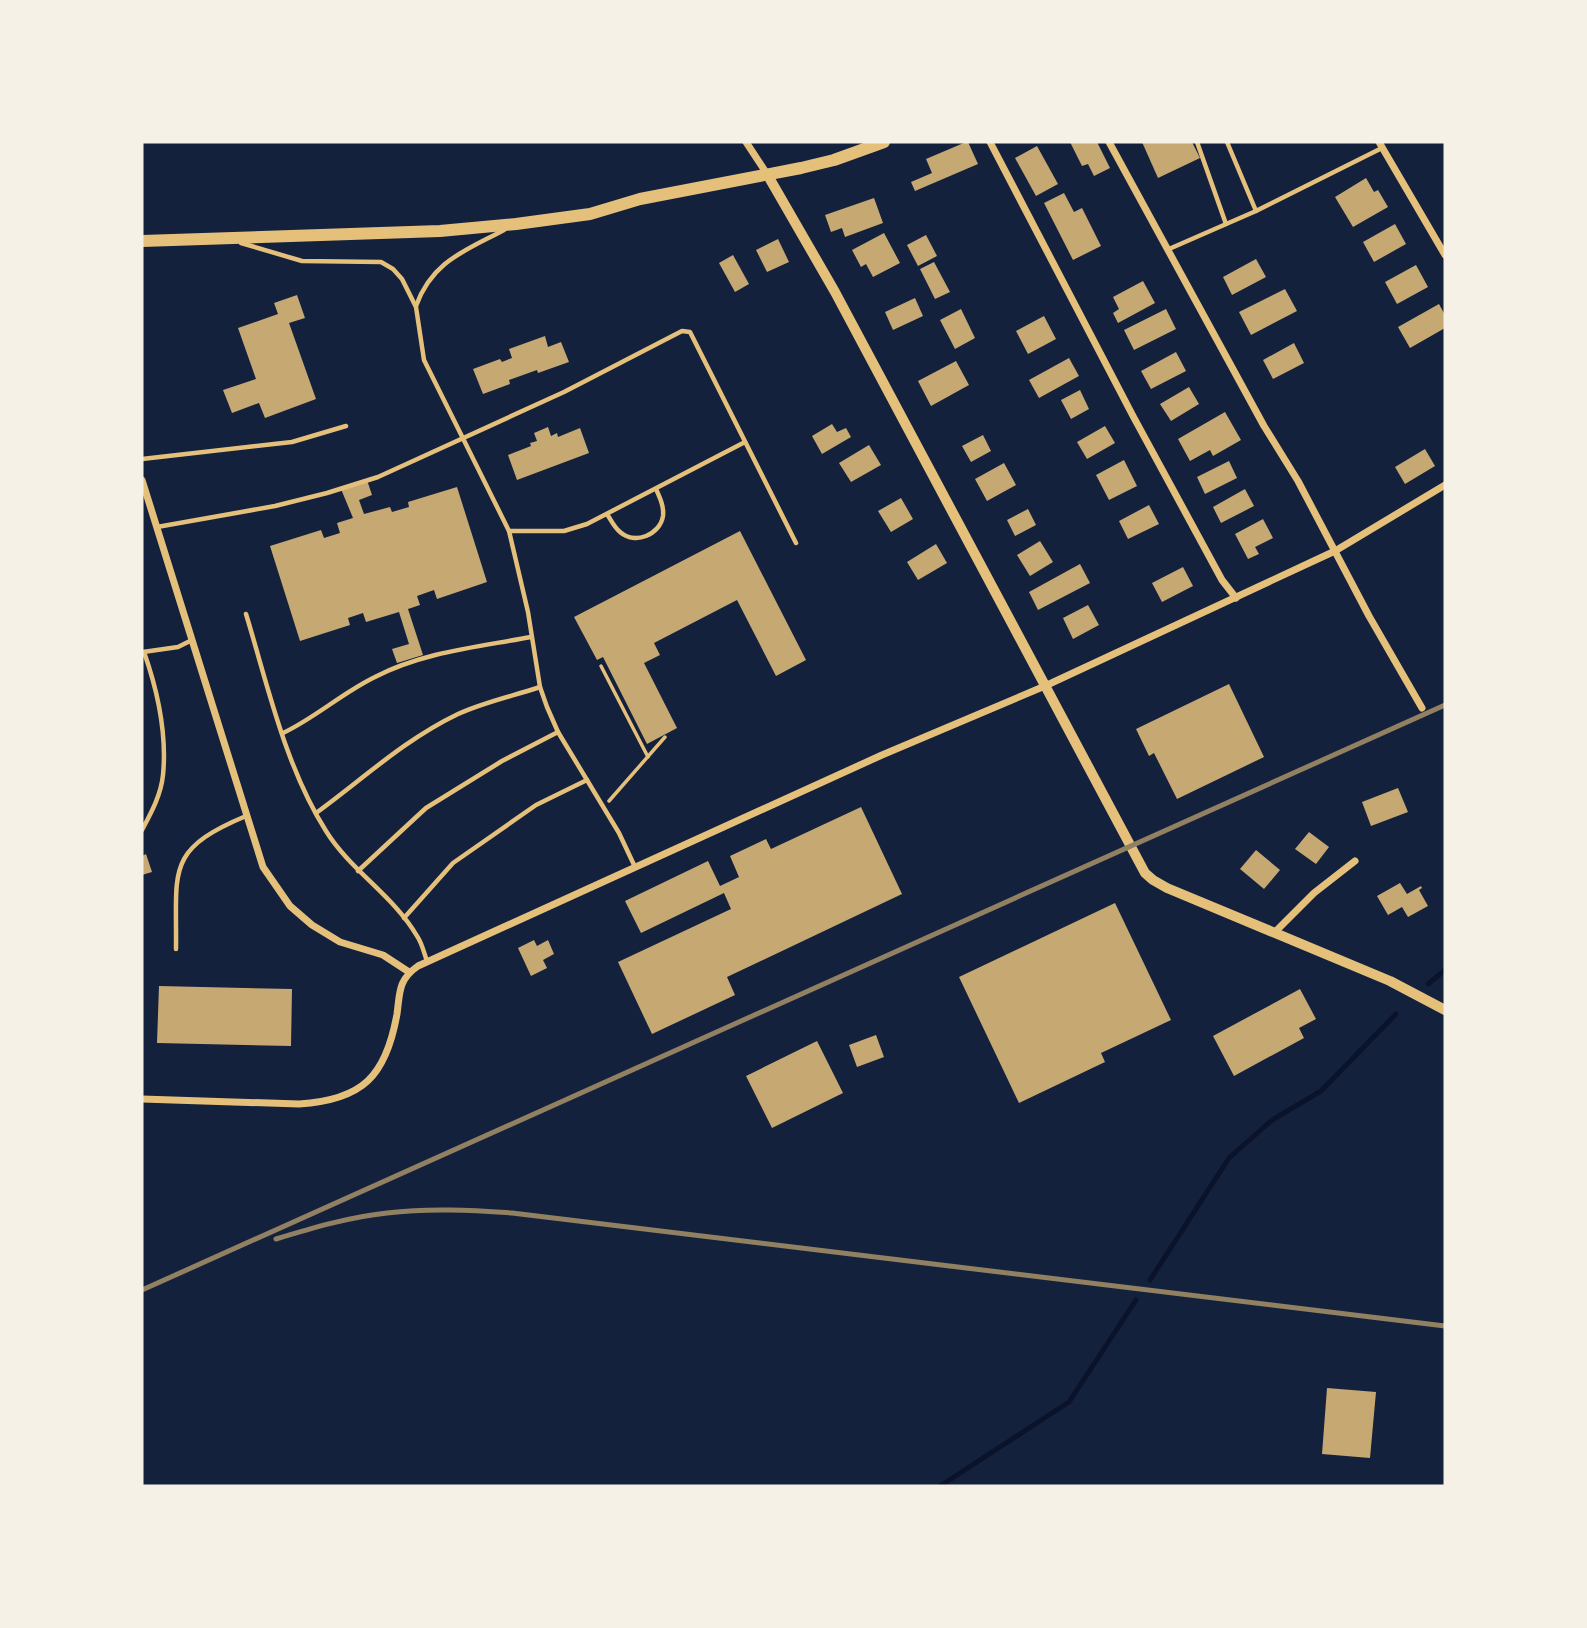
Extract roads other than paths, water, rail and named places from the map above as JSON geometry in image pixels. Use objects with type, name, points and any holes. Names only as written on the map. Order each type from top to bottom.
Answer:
[{"type":"main road","points":[[142,241],[440,231],[516,224],[590,214],[640,199],[834,160],[884,142]]},
{"type":"street","points":[[746,142],[835,292],[1140,866],[1153,880],[1390,981],[1445,1010]]},
{"type":"street","points":[[990,142],[1133,416],[1222,580],[1236,598]]},
{"type":"street","points":[[1109,142],[1264,426],[1298,481],[1369,617],[1422,708]]},
{"type":"street","points":[[1381,145],[1445,256]]},
{"type":"street","points":[[142,480],[263,867],[290,906],[312,925],[340,942],[383,955],[409,972]]},
{"type":"street","points":[[142,1099],[299,1104],[325,1102],[343,1097],[370,1080],[381,1065],[394,1030],[402,980],[409,972],[427,961],[1236,598],[1335,551],[1445,485]]},
{"type":"street","points":[[1274,933],[1314,893],[1355,861]]},
{"type":"lane","points":[[1197,142],[1226,224]]},
{"type":"lane","points":[[1227,142],[1256,211]]},
{"type":"lane","points":[[1168,249],[1256,211],[1381,145]]},
{"type":"lane","points":[[416,307],[421,290],[440,266],[516,224]]},
{"type":"lane","points":[[223,237],[302,261],[381,262],[393,269],[402,279],[416,307],[424,360],[509,531],[528,612],[540,687],[558,732],[636,868]]},
{"type":"lane","points":[[157,527],[275,506],[378,477],[612,369],[682,331],[690,332],[796,543]]},
{"type":"lane","points":[[142,458],[292,442],[346,426]]},
{"type":"lane","points":[[509,531],[564,531],[587,524],[745,442]]},
{"type":"lane","points":[[607,514],[614,526],[624,535],[645,537],[657,529],[662,519],[663,505],[656,489]]},
{"type":"lane","points":[[246,614],[296,772],[316,813],[333,842],[418,936],[427,961]]},
{"type":"lane","points":[[283,733],[297,727],[344,693],[393,668],[440,653],[531,637]]},
{"type":"lane","points":[[142,830],[156,804],[163,776],[163,744],[155,682],[143,652],[178,647],[192,640]]},
{"type":"lane","points":[[316,813],[391,753],[431,729],[460,713],[540,687]]},
{"type":"lane","points":[[358,871],[426,808],[502,761],[558,732]]},
{"type":"lane","points":[[404,918],[453,863],[536,805],[587,780]]},
{"type":"lane","points":[[176,949],[179,874],[183,858],[189,849],[209,833],[246,816]]},
{"type":"waterway","points":[[1428,984],[1445,970]]},
{"type":"waterway","points":[[1150,1280],[1229,1158],[1272,1120],[1321,1091],[1396,1014]]},
{"type":"waterway","points":[[940,1486],[1069,1402],[1136,1300]]},
{"type":"railway","points":[[142,1290],[1445,705]]},
{"type":"railway","points":[[276,1239],[345,1220],[387,1213],[418,1210],[512,1213],[1445,1326]]}]
